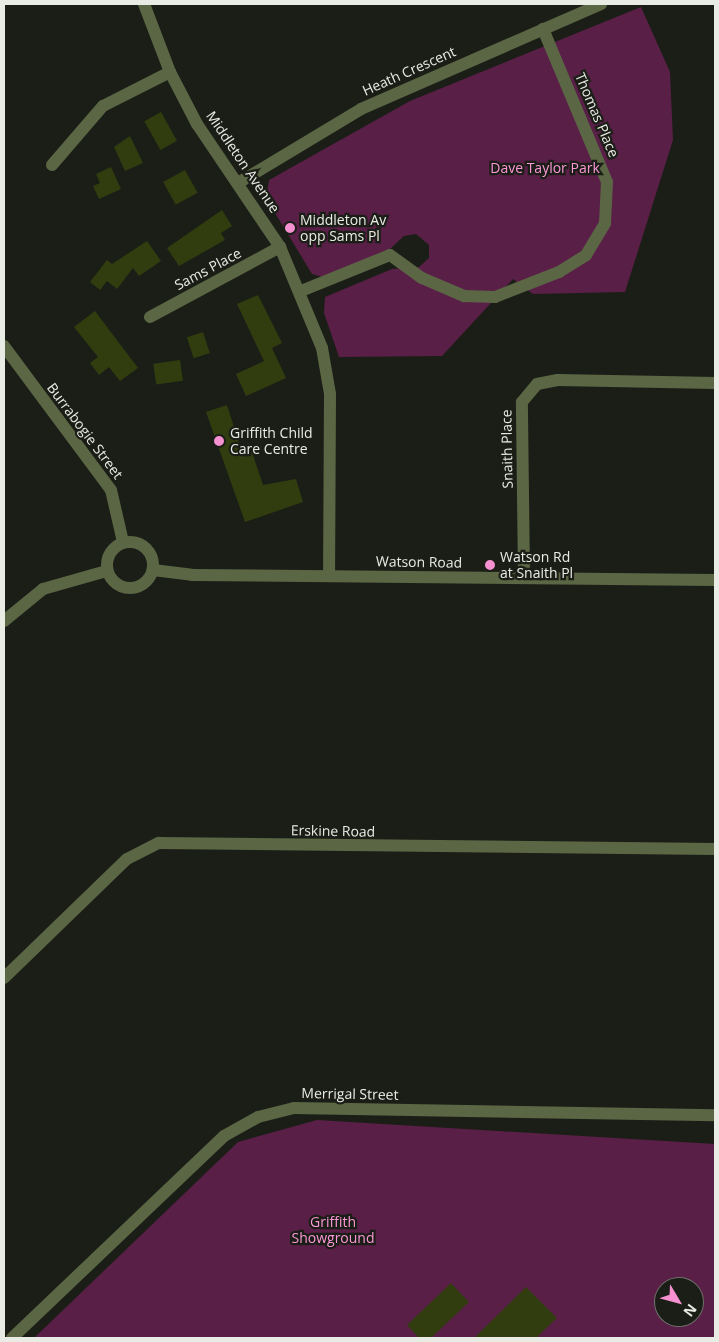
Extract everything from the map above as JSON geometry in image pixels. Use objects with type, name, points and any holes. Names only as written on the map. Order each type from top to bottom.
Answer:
[{"type":"street","name":"Middleton Avenue","points":[[144,4],[170,72],[197,124],[280,247],[300,291],[322,348],[330,394],[330,575]]},
{"type":"street","name":"Heath Crescent","points":[[238,183],[361,109],[602,4]]},
{"type":"street","name":"Thomas Place","points":[[300,291],[390,255],[422,278],[464,296],[495,297],[558,272],[586,255],[606,223],[607,182],[543,29]]},
{"type":"street","points":[[52,165],[102,106],[170,72]]},
{"type":"street","name":"Sams Place","points":[[150,317],[280,247]]},
{"type":"street","name":"Burrabogie Street","points":[[5,353],[111,490],[123,542]]},
{"type":"street","name":"Snaith Place","points":[[524,577],[522,402],[537,384],[558,380],[715,383]]},
{"type":"street","points":[[123,542],[146,548],[153,570],[136,588],[123,588],[106,571],[113,548],[123,542]]},
{"type":"street","name":"Watson Road","points":[[153,570],[192,575],[715,580]]},
{"type":"street","points":[[4,622],[43,589],[106,571]]},
{"type":"street","name":"Erskine Road","points":[[4,978],[127,859],[159,843],[715,849]]},
{"type":"street","name":"Merrigal Street","points":[[12,1338],[224,1136],[258,1117],[294,1108],[715,1115]]},
{"type":"green space","name":"Dave Taylor Park","points":[[641,7],[670,72],[673,140],[625,292],[533,294],[513,279],[442,356],[339,357],[324,313],[325,297],[392,269],[419,267],[429,258],[429,245],[416,234],[404,236],[389,250],[327,278],[312,274],[266,198],[269,180],[410,101]]},
{"type":"green space","name":"Griffith Showground","points":[[317,1120],[715,1144],[715,1338],[34,1338],[238,1142]]},
{"type":"building","points":[[161,112],[177,141],[160,150],[144,121]]},
{"type":"building","points":[[130,136],[143,163],[125,171],[114,147]]},
{"type":"building","points":[[111,167],[121,189],[99,199],[93,186],[100,183],[96,174]]},
{"type":"building","points":[[185,170],[198,193],[176,205],[163,182]]},
{"type":"building","points":[[222,210],[232,226],[221,233],[225,240],[179,266],[167,248]]},
{"type":"building","points":[[147,241],[161,261],[139,276],[133,268],[117,289],[107,281],[100,290],[90,282],[107,260],[112,264]]},
{"type":"building","points":[[258,295],[282,343],[272,348],[286,378],[246,396],[236,374],[264,361],[237,304]]},
{"type":"building","points":[[95,311],[138,368],[120,381],[109,367],[99,375],[90,363],[98,357],[74,327]]},
{"type":"building","points":[[203,332],[210,353],[194,358],[187,337]]},
{"type":"building","points":[[180,360],[183,381],[156,385],[153,364]]},
{"type":"building","points":[[227,405],[240,446],[249,443],[263,485],[296,479],[303,502],[245,522],[206,412]]},
{"type":"building","points":[[451,1283],[469,1302],[431,1338],[419,1338],[407,1325]]},
{"type":"building","points":[[526,1287],[557,1318],[536,1338],[474,1338]]},
{"type":"place","name":"Middleton Av opp Sams Pl","points":[[290,228]]},
{"type":"place","name":"Griffith Child Care Centre","points":[[219,441]]},
{"type":"place","name":"Watson Rd at Snaith Pl","points":[[490,565]]}]
